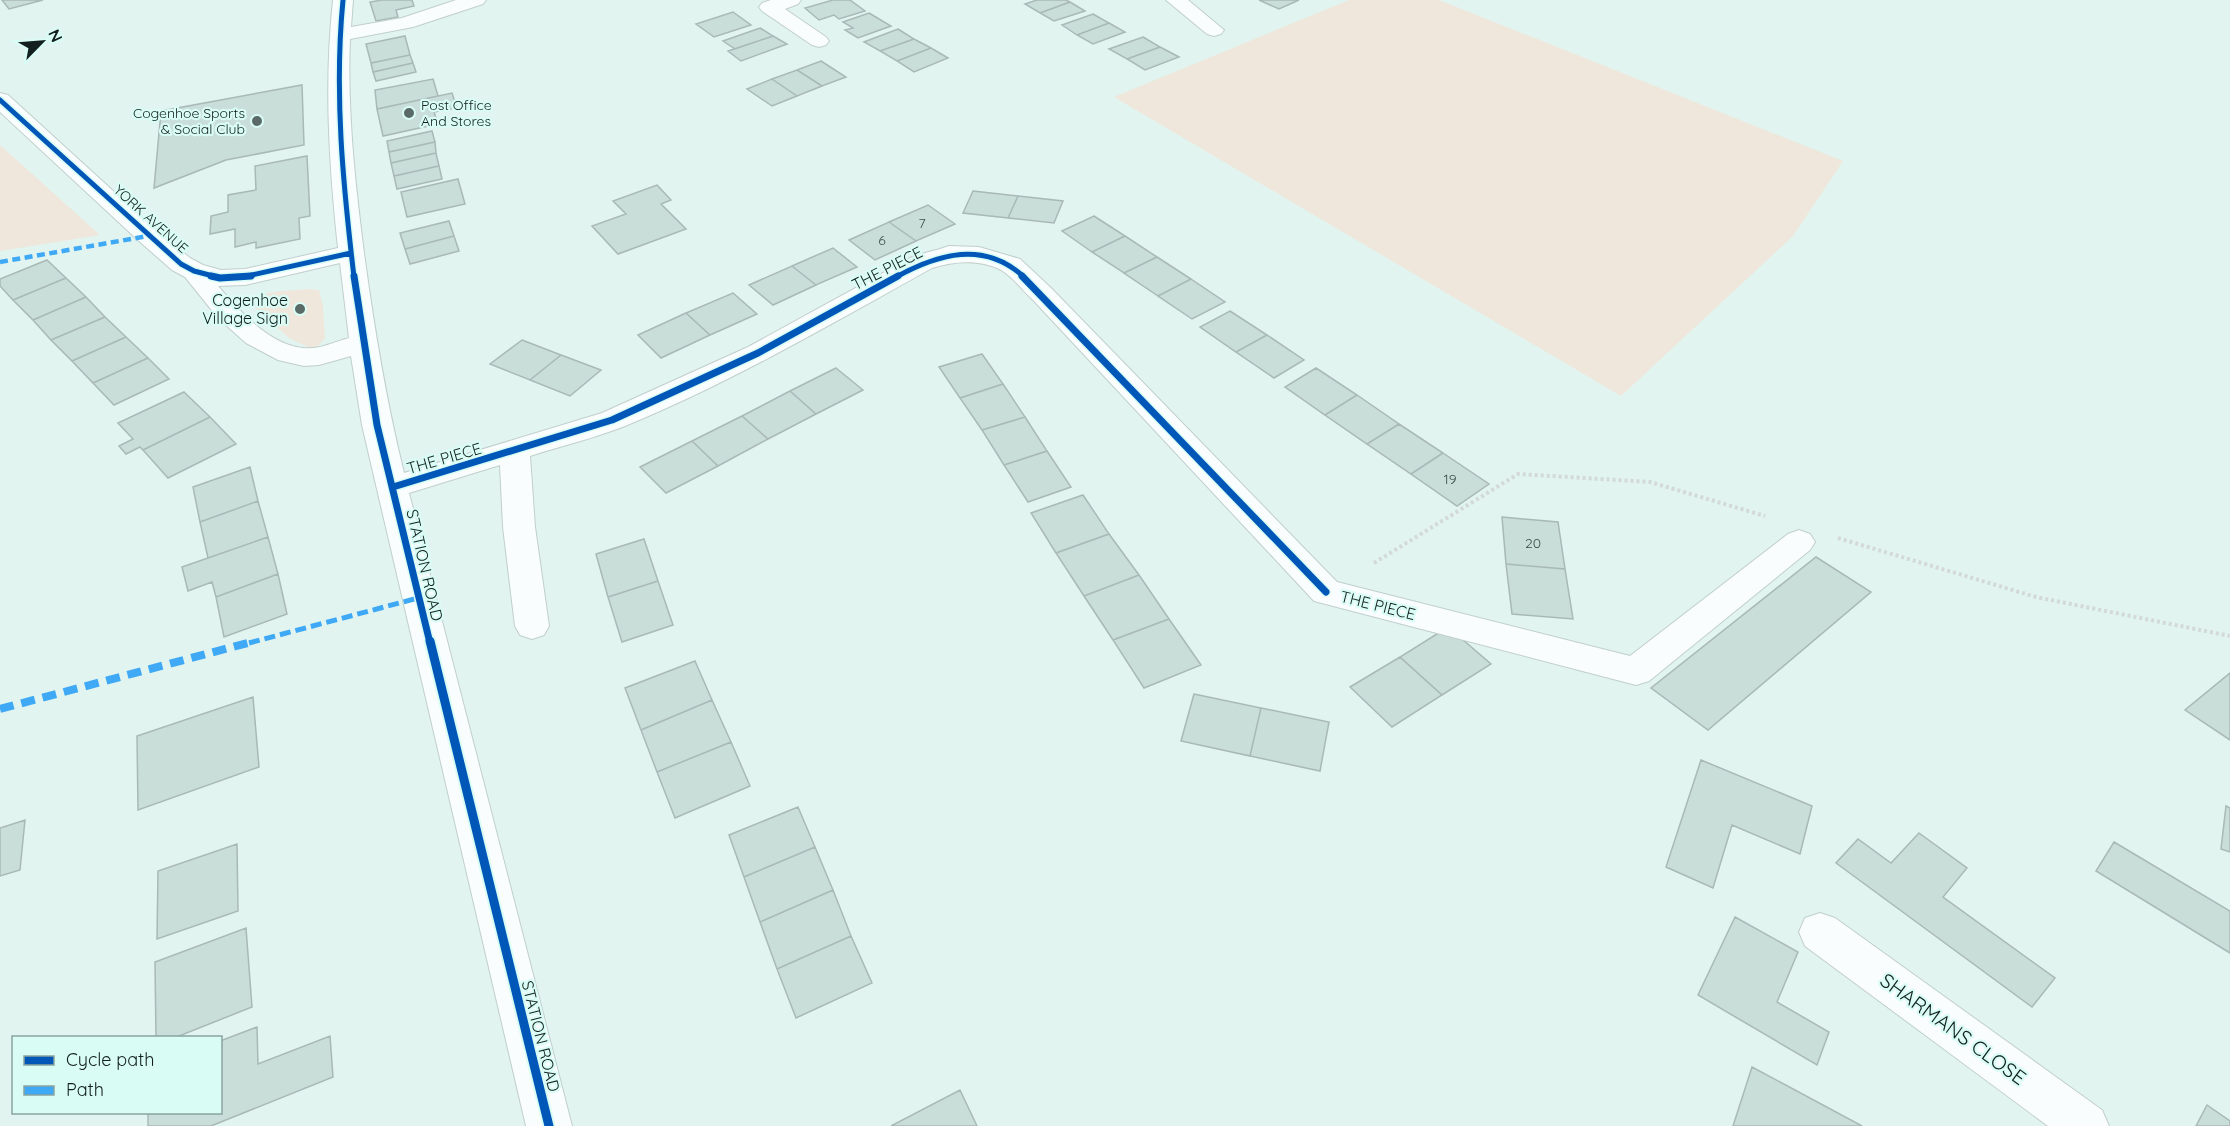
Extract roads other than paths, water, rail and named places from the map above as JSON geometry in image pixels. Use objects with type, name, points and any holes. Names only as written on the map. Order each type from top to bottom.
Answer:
[{"type":"street","name":"STATION ROAD","points":[[343,0],[336,105],[340,166],[362,343],[377,425],[549,1126]]},
{"type":"street","points":[[339,35],[406,22],[476,0]]},
{"type":"street","points":[[764,4],[791,0]]},
{"type":"street","points":[[1176,0],[1214,30]]},
{"type":"street","points":[[764,4],[819,41]]},
{"type":"street","name":"YORK AVENUE","points":[[0,100],[148,236],[194,272],[220,278],[245,277],[351,253]]},
{"type":"street","name":"THE PIECE","points":[[393,487],[612,420],[759,353],[923,262],[949,254],[979,255],[1011,264],[1042,294],[1326,592],[1636,671],[1798,542]]},
{"type":"street","points":[[194,272],[221,307],[262,341],[285,354],[305,357],[362,343]]},
{"type":"street","points":[[514,451],[519,527],[532,626]]},
{"type":"street","name":"SHARMANS CLOSE","points":[[1820,932],[2085,1126]]},
{"type":"place","name":"Post Office And Stores","points":[[409,113]]},
{"type":"place","name":"Cogenhoe Sports & Social Club","points":[[257,121]]},
{"type":"place","name":"Cogenhoe Village Sign","points":[[300,309]]}]
